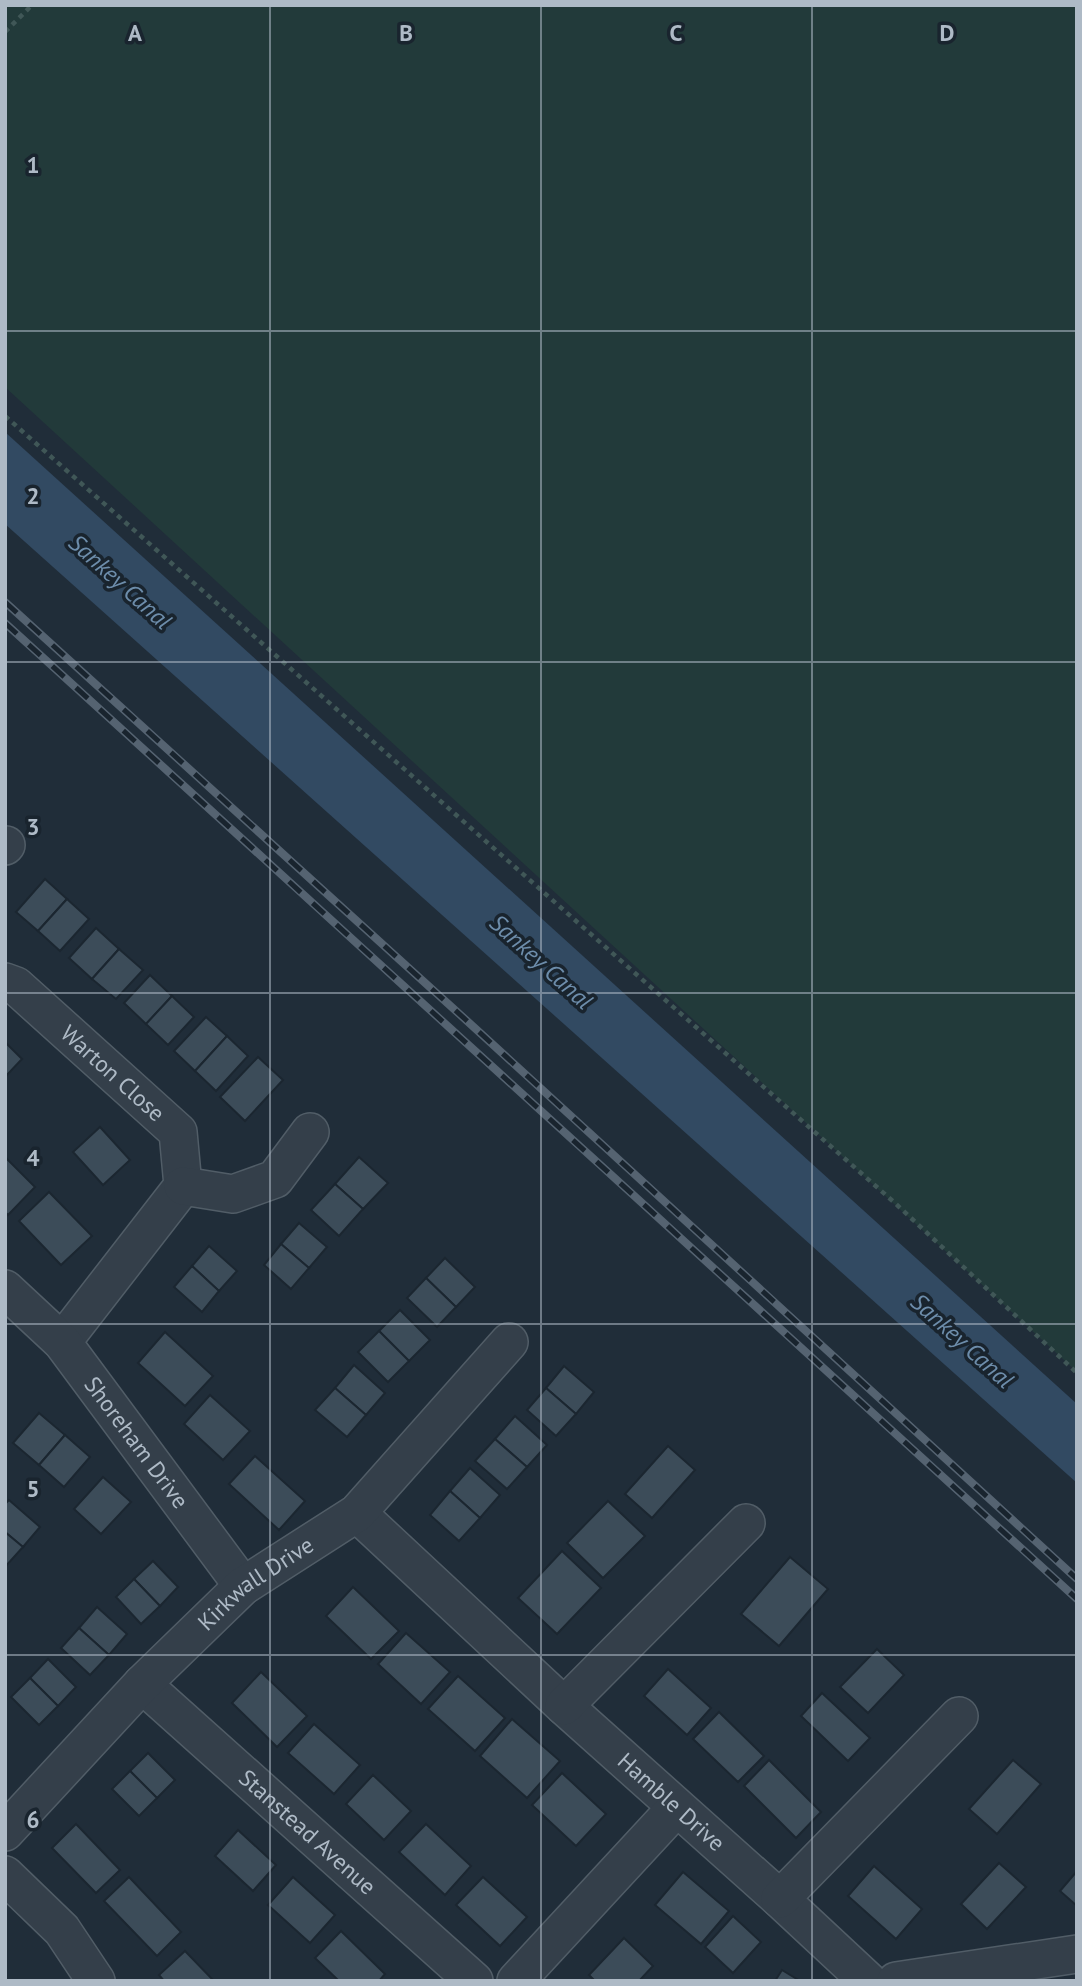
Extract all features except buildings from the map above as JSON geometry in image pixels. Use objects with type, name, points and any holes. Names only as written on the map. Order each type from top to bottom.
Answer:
[{"type":"street","name":"Warton Close","points":[[5,982],[16,986],[178,1132],[183,1186]]},
{"type":"street","points":[[62,1342],[183,1186],[233,1194],[275,1179],[310,1132]]},
{"type":"street","name":"Shoreham Drive","points":[[12,1304],[62,1342],[243,1586]]},
{"type":"street","name":"Kirkwall Drive","points":[[5,1832],[142,1684],[243,1586],[357,1513],[509,1342]]},
{"type":"street","name":"Hamble Drive","points":[[357,1513],[564,1706],[868,1981]]},
{"type":"street","points":[[564,1706],[746,1523]]},
{"type":"street","name":"Stanstead Avenue","points":[[142,1684],[474,1981]]},
{"type":"street","points":[[780,1899],[959,1716]]},
{"type":"street","points":[[516,1981],[676,1808]]},
{"type":"street","points":[[5,1875],[62,1930],[96,1981]]},
{"type":"street","points":[[897,1981],[1077,1954]]},
{"type":"path","points":[[5,32],[32,5]]},
{"type":"path","points":[[5,416],[896,1204],[1077,1373]]},
{"type":"green space","points":[[5,5],[1077,5],[1077,1372],[5,387]]},
{"type":"water","name":"Sankey Canal","points":[[5,432],[1077,1404],[1077,1483],[5,524]]},
{"type":"railway","points":[[5,602],[1077,1579]]},
{"type":"railway","points":[[5,623],[1077,1599]]}]
